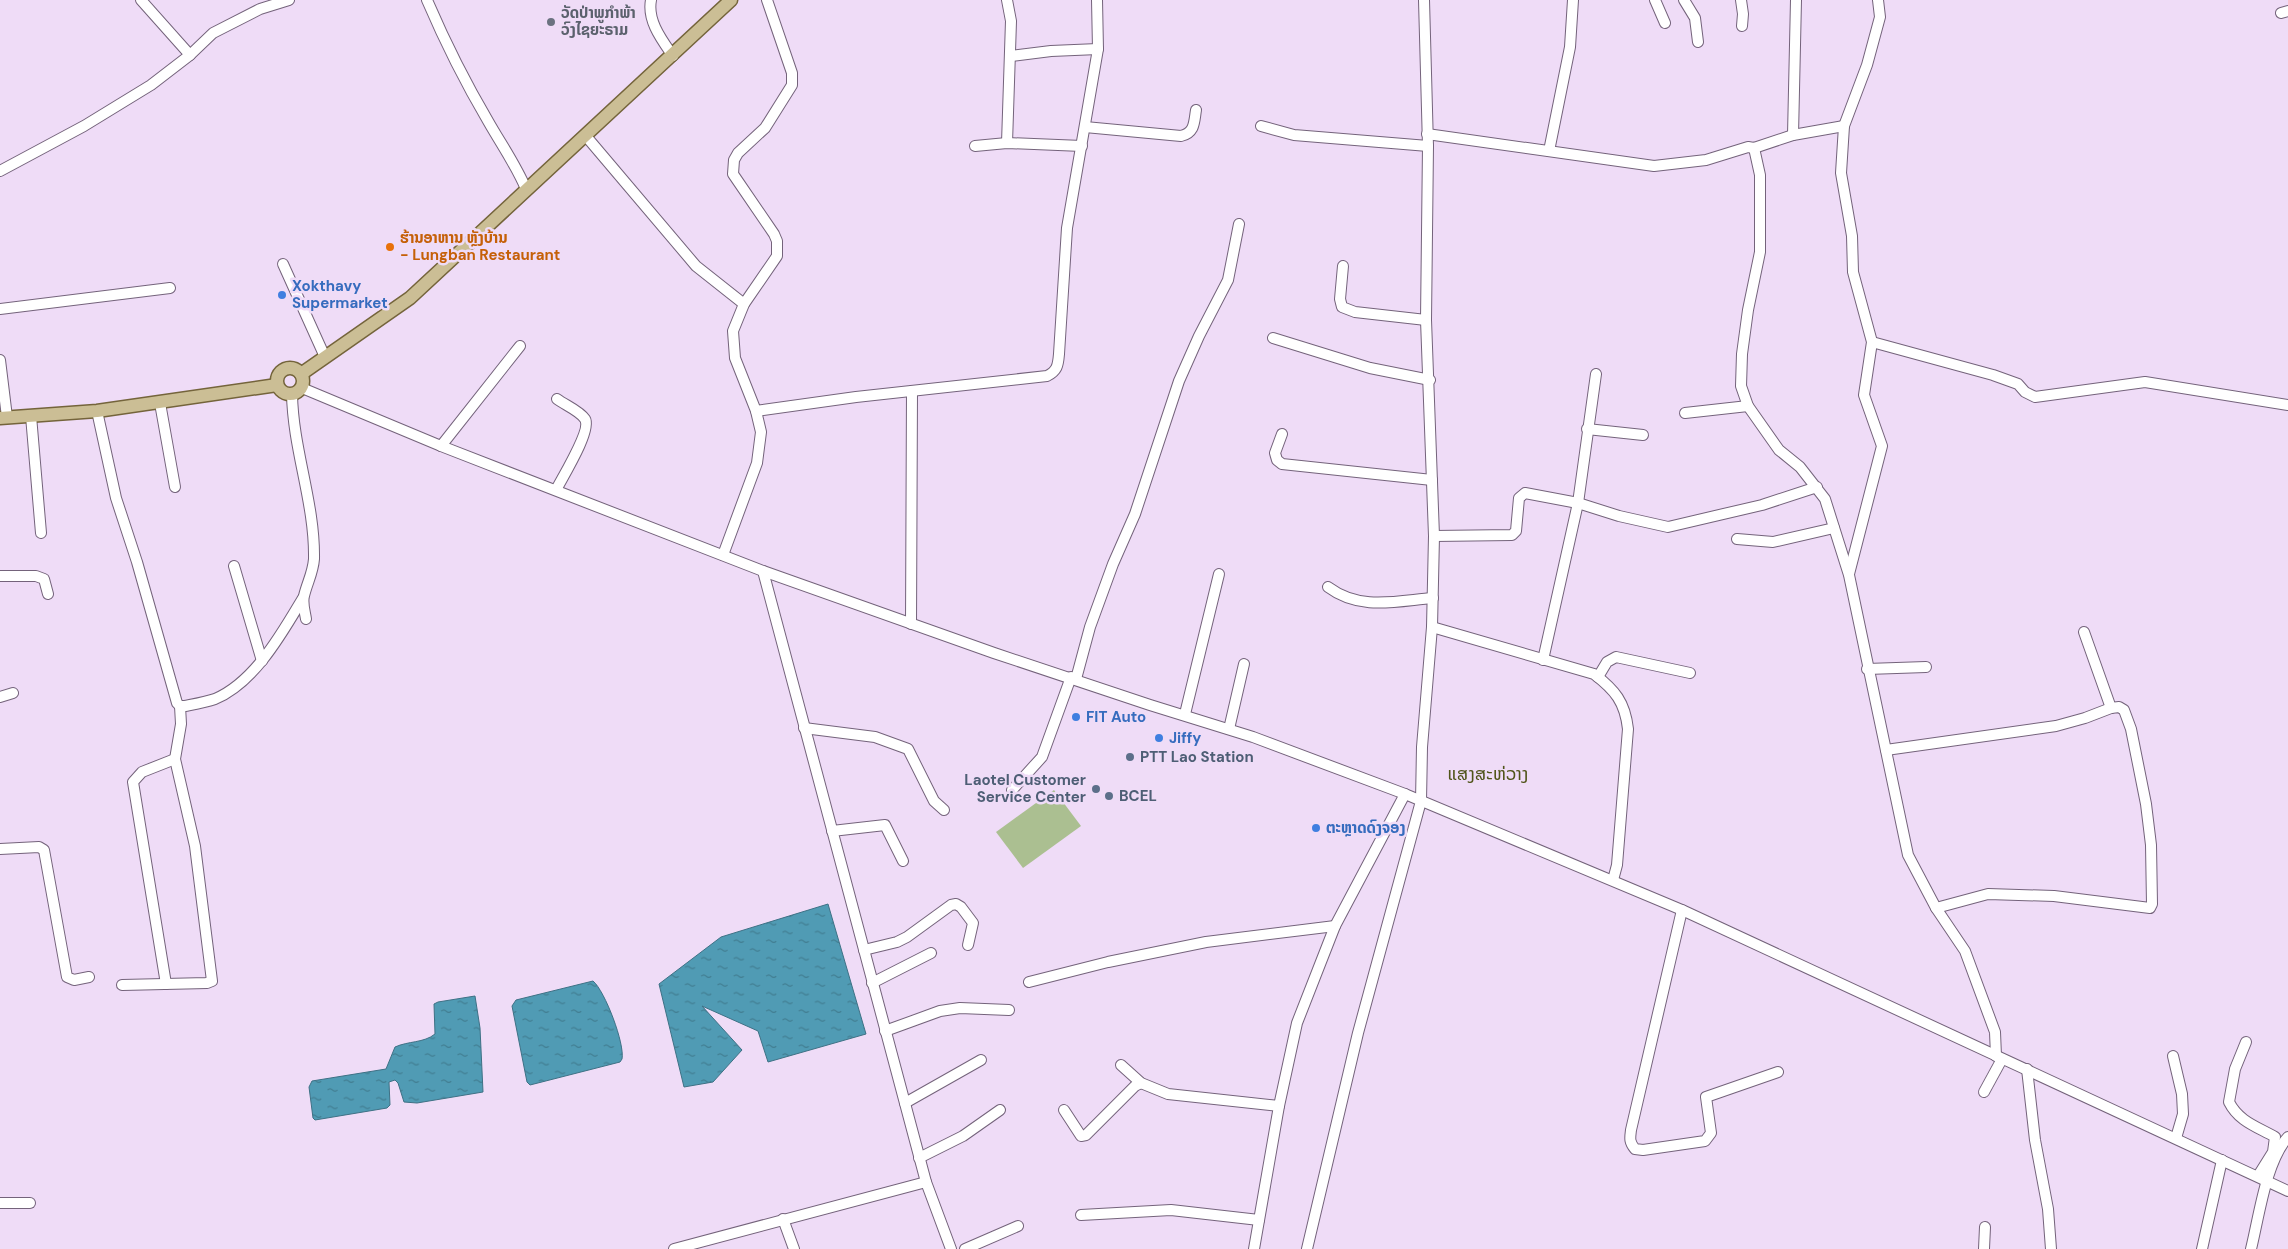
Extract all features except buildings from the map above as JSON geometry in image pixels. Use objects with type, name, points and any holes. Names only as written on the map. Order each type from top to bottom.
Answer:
[{"type":"main road","points":[[301,374],[410,298],[526,189],[673,56],[731,0]]},
{"type":"main road","points":[[285,369],[297,370],[301,374],[303,381],[297,391],[283,392],[278,385],[277,378],[285,369]]},
{"type":"main road","points":[[4,418],[97,411],[278,385]]},
{"type":"street","points":[[141,0],[190,55]]},
{"type":"street","points":[[0,171],[84,126],[151,85],[190,55],[213,34],[260,8],[289,0]]},
{"type":"street","points":[[427,0],[444,41],[521,176],[526,189]]},
{"type":"street","points":[[651,0],[651,16],[660,36],[673,56]]},
{"type":"street","points":[[723,555],[757,463],[760,432],[756,412],[732,347],[733,331],[744,304],[778,256],[777,241],[774,234],[736,180],[733,167],[738,153],[752,141],[770,120],[789,91],[792,79],[790,66],[767,0]]},
{"type":"street","points":[[1007,0],[1011,21],[1007,143]]},
{"type":"street","points":[[756,412],[912,391],[1047,376],[1054,373],[1058,367],[1067,228],[1098,49],[1098,0]]},
{"type":"street","points":[[1307,1249],[1358,1033],[1421,801],[1422,747],[1432,627],[1434,536],[1430,380],[1426,320],[1428,146],[1424,0]]},
{"type":"street","points":[[1550,151],[1570,47],[1574,0]]},
{"type":"street","points":[[1656,0],[1665,23]]},
{"type":"street","points":[[1684,0],[1695,18],[1698,42]]},
{"type":"street","points":[[1741,0],[1742,26]]},
{"type":"street","points":[[1793,135],[1796,0]]},
{"type":"street","points":[[1849,574],[1882,446],[1864,395],[1872,342],[1853,272],[1852,236],[1841,173],[1844,126],[1866,65],[1880,17],[1878,0]]},
{"type":"street","points":[[1011,56],[1051,51],[1098,49]]},
{"type":"street","points":[[1085,127],[1181,136],[1188,135],[1193,129],[1196,110]]},
{"type":"street","points":[[1261,126],[1294,135],[1428,146]]},
{"type":"street","points":[[1427,134],[1654,166],[1706,160],[1748,147],[1754,148],[1793,135],[1844,126]]},
{"type":"street","points":[[585,135],[696,266],[744,304]]},
{"type":"street","points":[[975,146],[1007,143],[1082,146]]},
{"type":"street","points":[[1754,148],[1760,175],[1760,252],[1748,310],[1742,354],[1741,386],[1748,406],[1779,450],[1800,467],[1825,499],[1849,574],[1908,855],[1936,908],[1965,951],[1995,1032],[1999,1057],[1984,1092]]},
{"type":"street","points":[[1012,790],[1042,757],[1073,678],[1113,564],[1135,514],[1179,381],[1199,336],[1228,280],[1239,224]]},
{"type":"street","points":[[282,264],[325,357]]},
{"type":"street","points":[[1343,266],[1340,299],[1342,306],[1355,312],[1426,320]]},
{"type":"street","points":[[0,309],[170,288]]},
{"type":"street","points":[[1273,338],[1370,368],[1430,380]]},
{"type":"street","points":[[1872,342],[1993,375],[2018,384],[2025,392],[2035,397],[2146,382],[2288,405]]},
{"type":"street","points":[[441,446],[520,346]]},
{"type":"street","points":[[0,360],[4,418]]},
{"type":"street","points":[[1543,660],[1578,503],[1596,374]]},
{"type":"street","points":[[180,706],[216,698],[242,681],[262,661],[303,598],[311,577],[314,559],[310,509],[292,416],[297,391],[723,555],[762,572],[1150,705],[1185,714],[1229,729],[1405,794],[1682,910],[2288,1191]]},
{"type":"street","points":[[911,624],[912,391]]},
{"type":"street","points":[[556,490],[584,437],[587,424],[585,418],[557,399]]},
{"type":"street","points":[[160,403],[175,487]]},
{"type":"street","points":[[1685,413],[1748,406]]},
{"type":"street","points":[[97,411],[116,498],[137,562],[175,700],[180,706],[181,724],[175,759],[194,846],[212,978],[207,983],[122,985]]},
{"type":"street","points":[[31,416],[41,533]]},
{"type":"street","points":[[1587,429],[1643,435]]},
{"type":"street","points":[[1282,434],[1275,452],[1277,460],[1282,464],[1432,480]]},
{"type":"street","points":[[1434,536],[1512,535],[1516,531],[1519,498],[1525,493],[1578,503],[1619,516],[1668,527],[1762,505],[1816,487]]},
{"type":"street","points":[[1737,539],[1773,542],[1834,528]]},
{"type":"street","points":[[234,566],[262,661]]},
{"type":"street","points":[[762,572],[919,1158],[951,1249]]},
{"type":"street","points":[[1185,714],[1219,574]]},
{"type":"street","points":[[0,576],[36,576],[44,579],[48,594]]},
{"type":"street","points":[[1328,588],[1347,600],[1362,603],[1433,598]]},
{"type":"street","points":[[303,598],[306,619]]},
{"type":"street","points":[[1432,627],[1594,674],[1608,684],[1619,698],[1626,712],[1628,729],[1617,864],[1612,880]]},
{"type":"street","points":[[2084,632],[2111,708]]},
{"type":"street","points":[[1598,677],[1607,662],[1616,656],[1690,673]]},
{"type":"street","points":[[1229,729],[1244,664]]},
{"type":"street","points":[[1868,669],[1926,667]]},
{"type":"street","points":[[0,697],[13,693]]},
{"type":"street","points":[[1886,750],[2056,726],[2119,707],[2124,710],[2131,729],[2146,804],[2151,845],[2152,904],[2150,908],[2054,896],[1988,894],[1936,908]]},
{"type":"street","points":[[804,728],[874,737],[908,749],[934,801],[944,810]]},
{"type":"street","points":[[166,984],[154,899],[133,782],[142,772],[175,759]]},
{"type":"street","points":[[1254,1249],[1279,1106],[1298,1022],[1335,926],[1405,794]]},
{"type":"street","points":[[832,831],[885,825],[903,861]]},
{"type":"street","points":[[0,849],[39,847],[44,850],[68,977],[74,980],[89,977]]},
{"type":"street","points":[[864,950],[897,942],[951,905],[956,904],[961,907],[973,923],[968,945]]},
{"type":"street","points":[[1682,910],[1629,1139],[1632,1145],[1635,1149],[1643,1150],[1705,1141],[1711,1133],[1706,1097],[1778,1072]]},
{"type":"street","points":[[1029,982],[1108,962],[1206,942],[1335,926]]},
{"type":"street","points":[[872,983],[931,953]]},
{"type":"street","points":[[885,1031],[940,1011],[960,1008],[1009,1010]]},
{"type":"street","points":[[2246,1042],[2235,1068],[2229,1102],[2239,1116],[2249,1124],[2275,1137],[2273,1152],[2258,1176]]},
{"type":"street","points":[[2173,1056],[2182,1094],[2184,1114],[2176,1138]]},
{"type":"street","points":[[905,1103],[981,1060]]},
{"type":"street","points":[[1122,1065],[1141,1083],[1168,1094],[1279,1106]]},
{"type":"street","points":[[2027,1069],[2035,1140],[2048,1209],[2051,1249]]},
{"type":"street","points":[[1064,1110],[1078,1132],[1082,1136],[1086,1136],[1135,1086],[1141,1083]]},
{"type":"street","points":[[919,1158],[964,1136],[1000,1110]]},
{"type":"street","points":[[2251,1249],[2275,1160],[2288,1137]]},
{"type":"street","points":[[2202,1249],[2222,1160]]},
{"type":"street","points":[[674,1249],[926,1182]]},
{"type":"street","points":[[0,1203],[30,1203]]},
{"type":"street","points":[[1081,1215],[1171,1210],[1259,1220]]},
{"type":"street","points":[[783,1219],[794,1249]]},
{"type":"street","points":[[965,1249],[1018,1226]]},
{"type":"street","points":[[1984,1249],[1985,1227]]},
{"type":"green space","points":[[1054,790],[1081,826],[1023,868],[996,832]]},
{"type":"water","points":[[828,904],[866,1034],[768,1062],[758,1031],[702,1006],[742,1050],[713,1082],[684,1087],[659,984],[721,937]]},
{"type":"water","points":[[593,981],[603,995],[613,1018],[620,1042],[622,1059],[620,1062],[530,1085],[527,1082],[512,1006],[516,1000]]},
{"type":"water","points":[[475,996],[480,1028],[483,1092],[417,1103],[404,1102],[398,1083],[395,1080],[389,1082],[390,1105],[387,1108],[315,1120],[313,1118],[309,1087],[312,1081],[386,1069],[395,1047],[426,1039],[435,1034],[434,1004]]},
{"type":"place","name":"ວັດປ່າພູກຳພ້າ ວົງໄຊຍະຣາມ","points":[[551,22]]},
{"type":"place","name":"ຮ້ານອາຫານ ຫຼັງບ້ານ - Lungban Restaurant","points":[[390,247]]},
{"type":"place","name":"Xokthavy Supermarket","points":[[282,295]]},
{"type":"place","name":"FIT Auto","points":[[1076,717]]},
{"type":"place","name":"Jiffy","points":[[1159,738]]},
{"type":"place","name":"PTT Lao Station","points":[[1130,757]]},
{"type":"place","name":"Laotel Customer Service Center","points":[[1096,789]]},
{"type":"place","name":"BCEL","points":[[1109,796]]},
{"type":"place","name":"ຕະຫຼາດດົງຈອງ","points":[[1316,828]]},
{"type":"district","name":"ແສງສະຫ່ວາງ","points":[[1488,774]]}]
